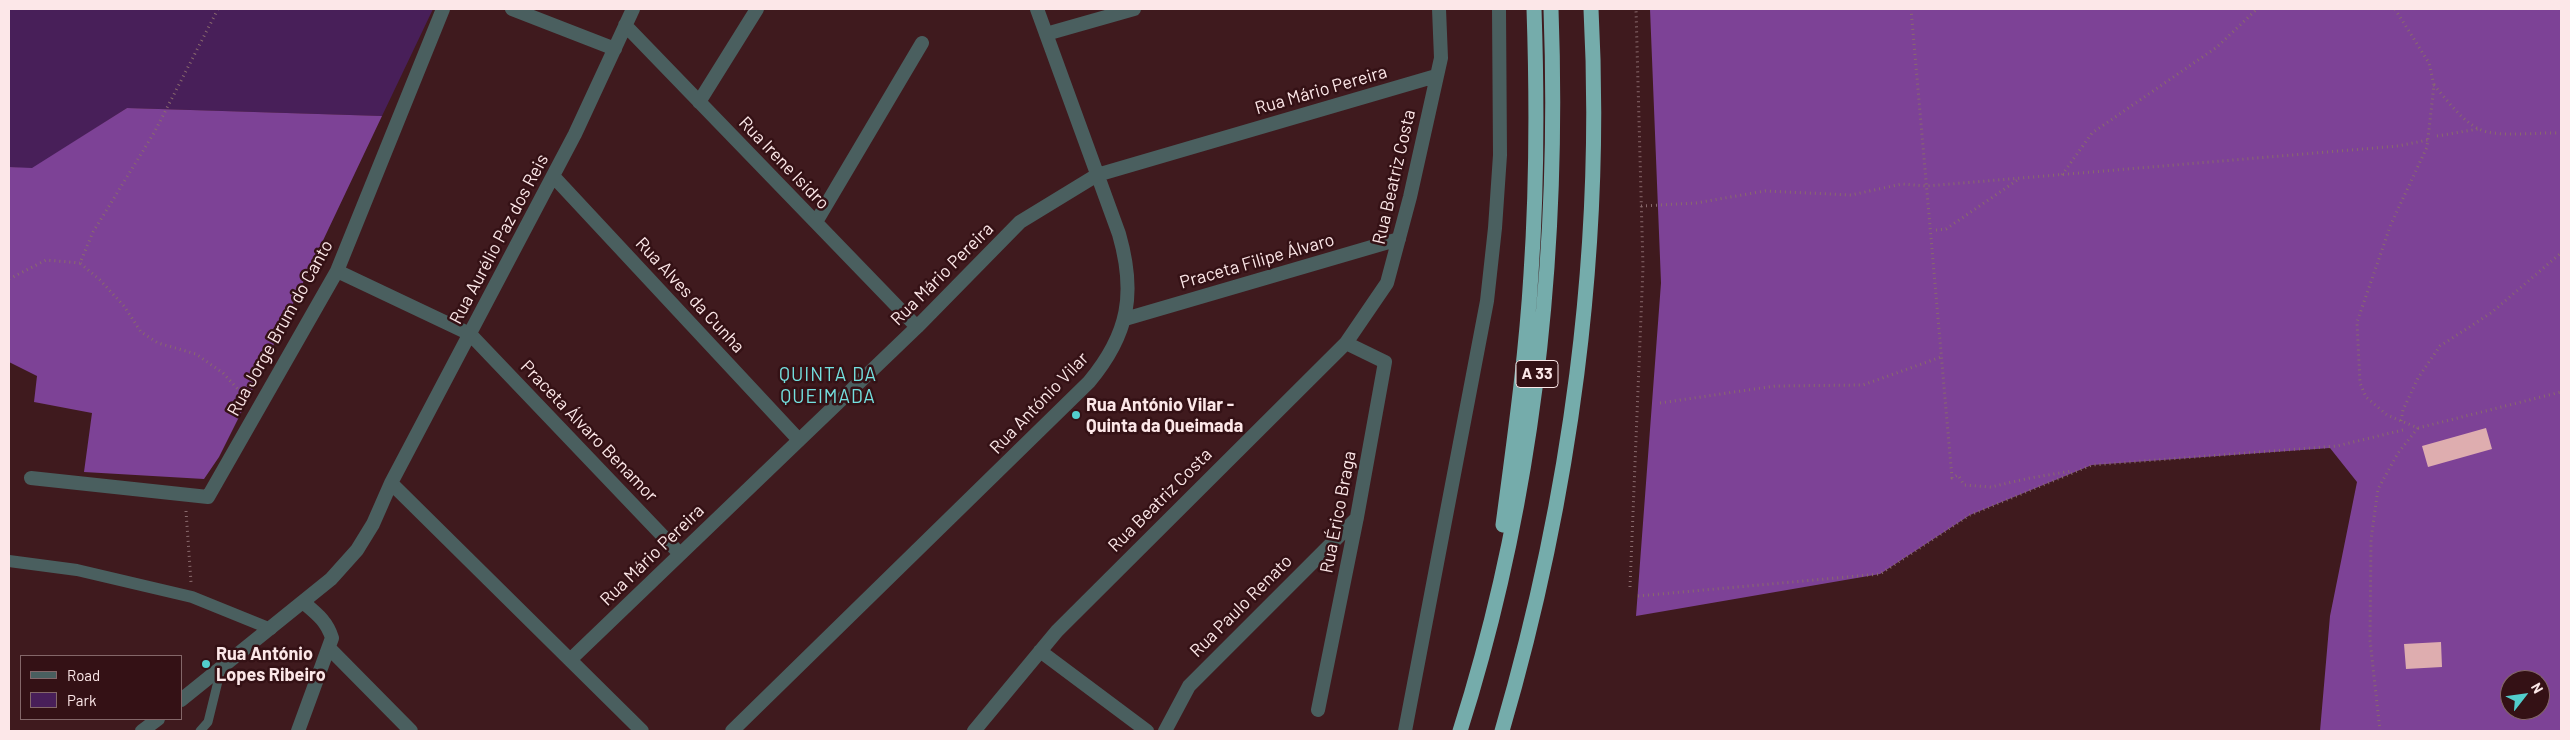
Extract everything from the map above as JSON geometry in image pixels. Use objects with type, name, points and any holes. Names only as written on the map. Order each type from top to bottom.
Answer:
[{"type":"highway","points":[[1490,625],[1520,400],[1531,274],[1536,148],[1534,9]]},
{"type":"highway","name":"A 33","points":[[1460,731],[1490,625],[1520,484],[1534,399],[1543,317],[1553,150],[1551,9]]},
{"type":"highway","name":"A 33","points":[[1502,731],[1532,618],[1557,506],[1580,350],[1588,265],[1592,180],[1590,9]]},
{"type":"street","name":"Rua Jorge Brum do Canto","points":[[31,478],[208,497],[337,272],[443,9]]},
{"type":"street","points":[[512,9],[615,48]]},
{"type":"street","name":"Rua Aurélio Paz dos Reis","points":[[391,483],[576,134],[633,9]]},
{"type":"street","points":[[700,102],[758,9]]},
{"type":"street","name":"Rua António Vilar","points":[[732,731],[1089,382],[1103,366],[1126,319],[1128,301],[1125,254],[1037,9]]},
{"type":"street","points":[[1046,34],[1134,9]]},
{"type":"street","name":"Rua Beatriz Costa","points":[[974,731],[1040,651],[1084,604],[1346,343],[1387,283],[1441,58],[1439,9]]},
{"type":"street","points":[[1405,731],[1487,301],[1496,228],[1500,154],[1499,9]]},
{"type":"street","name":"Rua Irene Isidro","points":[[625,25],[917,327]]},
{"type":"street","points":[[816,222],[922,43]]},
{"type":"street","name":"Rua Mário Pereira","points":[[571,659],[917,327],[1020,222],[1097,175],[1436,76]]},
{"type":"street","name":"Rua Alves da Cunha","points":[[553,176],[799,440]]},
{"type":"street","name":"Praceta Filipe Álvaro","points":[[1126,319],[1399,239]]},
{"type":"street","points":[[337,272],[470,334]]},
{"type":"street","name":"Praceta Álvaro Benamor","points":[[470,334],[680,554]]},
{"type":"street","name":"Rua Érico Braga","points":[[1318,710],[1357,518],[1385,362],[1346,343]]},
{"type":"street","points":[[182,699],[331,579],[357,550],[373,524],[391,483],[642,731]]},
{"type":"street","name":"Rua Paulo Renato","points":[[1165,731],[1189,686],[1357,518]]},
{"type":"street","points":[[9,561],[78,570],[192,597],[271,629]]},
{"type":"street","points":[[298,731],[332,638],[329,627],[303,602]]},
{"type":"street","points":[[329,648],[411,731]]},
{"type":"street","points":[[1040,651],[1148,731]]},
{"type":"street","points":[[142,731],[157,720]]},
{"type":"lane","points":[[200,731],[208,722],[221,668]]},
{"type":"path","points":[[80,263],[93,232],[163,117],[218,9]]},
{"type":"path","points":[[1630,587],[1643,268],[1636,9]]},
{"type":"path","points":[[1911,9],[1952,478],[1958,475],[1964,485],[1990,487],[2078,470]]},
{"type":"path","points":[[2062,176],[2092,133],[2217,46],[2257,9]]},
{"type":"path","points":[[2395,9],[2429,64],[2434,85],[2427,147],[2391,224],[2357,322],[2360,383],[2366,397],[2387,415],[2418,428],[2561,392]]},
{"type":"path","points":[[2434,85],[2456,110],[2479,129],[2497,134],[2561,133]]},
{"type":"path","points":[[2437,136],[2479,129]]},
{"type":"path","points":[[1641,206],[1696,203],[1765,190],[1851,195],[1902,184],[1926,186],[2062,176],[2398,146],[2428,140]]},
{"type":"path","points":[[1936,230],[1946,229],[2019,179]]},
{"type":"path","points":[[2401,421],[2403,410],[2418,378],[2440,346],[2491,313],[2561,253]]},
{"type":"path","points":[[9,279],[46,260],[80,263],[100,280],[124,306],[141,332],[158,343],[196,354],[223,373],[257,410]]},
{"type":"path","points":[[1660,403],[1775,386],[1863,385],[1941,357]]},
{"type":"path","points":[[2380,731],[2370,640],[2371,539],[2378,489],[2398,453],[2418,428]]},
{"type":"path","points":[[1638,596],[1880,574],[1970,515],[2092,464],[2337,446],[2403,430]]},
{"type":"path","points":[[185,495],[192,597]]},
{"type":"green space","points":[[9,9],[433,9],[382,116],[127,108],[32,169],[9,167]]},
{"type":"shaded area","points":[[1650,9],[2561,9],[2561,731],[2320,731],[2330,616],[2357,482],[2330,448],[2092,465],[1970,515],[1880,574],[1636,616],[1661,283]]},
{"type":"shaded area","points":[[127,108],[382,116],[246,403],[219,457],[204,479],[84,472],[92,413],[34,402],[37,376],[9,362],[9,167],[32,168]]},
{"type":"building","points":[[2486,428],[2492,449],[2428,467],[2422,446]]},
{"type":"building","points":[[2441,642],[2442,667],[2406,669],[2404,644]]},
{"type":"place","name":"Rua António Vilar - Quinta da Queimada","points":[[1076,415]]},
{"type":"place","name":"Rua António Lopes Ribeiro","points":[[206,664]]},
{"type":"district","name":"QUINTA DA QUEIMADA","points":[[828,386]]}]
